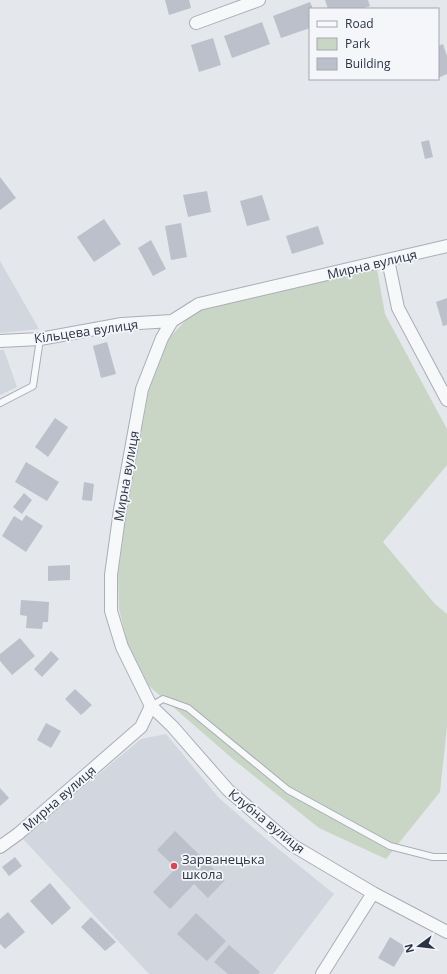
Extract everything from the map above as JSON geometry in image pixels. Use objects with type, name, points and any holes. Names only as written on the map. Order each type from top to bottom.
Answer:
[{"type":"street","points":[[196,23],[259,0]]},
{"type":"street","name":"Мирна вулиця","points":[[0,848],[141,727],[151,706],[122,647],[111,610],[111,575],[120,510],[142,389],[162,338],[172,321],[199,304],[447,246]]},
{"type":"street","points":[[388,260],[398,308],[447,400]]},
{"type":"street","name":"Кільцева вулиця","points":[[0,341],[40,339],[122,324],[172,321]]},
{"type":"street","name":"Клубна вулиця","points":[[151,706],[172,726],[228,790],[292,845],[373,893],[447,932]]},
{"type":"street","points":[[322,974],[373,893]]},
{"type":"lane","points":[[0,403],[33,386],[40,339]]},
{"type":"lane","points":[[151,706],[163,699],[188,708],[288,790],[390,846],[432,857],[447,857]]},
{"type":"shaded area","points":[[0,261],[39,329],[0,333]]},
{"type":"shaded area","points":[[0,350],[4,350],[17,387],[0,395]]},
{"type":"shaded area","name":"Зарванецька школа","points":[[166,734],[219,798],[265,838],[334,894],[273,974],[149,974],[22,838],[141,739]]},
{"type":"green space","points":[[377,269],[385,314],[447,429],[447,465],[383,542],[435,604],[447,614],[447,726],[440,792],[386,859],[319,828],[234,760],[149,686],[128,645],[119,609],[118,575],[127,510],[149,390],[169,338],[189,317],[202,309]]},
{"type":"building","points":[[165,0],[189,0],[191,8],[169,15]]},
{"type":"building","points":[[325,0],[368,0],[370,6],[364,8],[328,8]]},
{"type":"building","points":[[310,2],[313,8],[309,8],[309,28],[281,38],[273,16]]},
{"type":"building","points":[[262,22],[270,44],[232,58],[224,36]]},
{"type":"building","points":[[213,38],[221,65],[199,72],[191,45]]},
{"type":"building","points":[[443,44],[447,56],[447,74],[439,78],[439,46]]},
{"type":"building","points":[[429,140],[433,157],[425,159],[421,142]]},
{"type":"building","points":[[0,177],[16,198],[0,210]]},
{"type":"building","points":[[207,191],[211,212],[188,217],[183,195]]},
{"type":"building","points":[[262,195],[270,220],[247,226],[240,201]]},
{"type":"building","points":[[104,219],[121,244],[94,262],[77,237]]},
{"type":"building","points":[[181,223],[187,257],[171,260],[165,226]]},
{"type":"building","points":[[318,226],[324,244],[292,254],[286,236]]},
{"type":"building","points":[[151,240],[166,269],[153,276],[138,248]]},
{"type":"building","points":[[447,298],[447,325],[443,326],[436,302]]},
{"type":"building","points":[[107,342],[116,374],[101,378],[93,346]]},
{"type":"building","points":[[55,418],[68,427],[48,457],[35,447]]},
{"type":"building","points":[[26,462],[59,482],[47,501],[15,482]]},
{"type":"building","points":[[84,482],[94,484],[92,501],[82,500]]},
{"type":"building","points":[[24,493],[32,500],[22,514],[13,507]]},
{"type":"building","points":[[26,515],[43,526],[26,552],[2,536],[14,516],[22,521]]},
{"type":"building","points":[[70,565],[70,580],[48,581],[48,566]]},
{"type":"building","points":[[21,600],[49,602],[48,622],[43,622],[42,629],[26,628],[27,616],[20,615]]},
{"type":"building","points":[[20,638],[35,656],[12,675],[0,661],[0,654]]},
{"type":"building","points":[[51,651],[59,659],[42,677],[34,669]]},
{"type":"building","points":[[75,689],[92,705],[81,715],[65,699]]},
{"type":"building","points":[[46,723],[61,731],[51,748],[37,740]]},
{"type":"building","points":[[0,788],[9,798],[0,806]]},
{"type":"building","points":[[175,831],[225,880],[208,898],[194,884],[170,909],[153,892],[176,868],[157,850]]},
{"type":"building","points":[[15,857],[22,866],[9,876],[2,867]]},
{"type":"building","points":[[50,883],[71,908],[52,925],[30,901]]},
{"type":"building","points":[[8,912],[25,932],[5,949],[0,944],[0,919]]},
{"type":"building","points":[[196,913],[226,941],[207,961],[177,934]]},
{"type":"building","points":[[91,917],[116,942],[105,951],[81,927]]},
{"type":"building","points":[[390,937],[406,947],[394,967],[378,958]]},
{"type":"building","points":[[229,945],[260,972],[258,974],[228,974],[214,962]]},
{"type":"place","name":"Зарванецька школа","points":[[174,866]]}]
